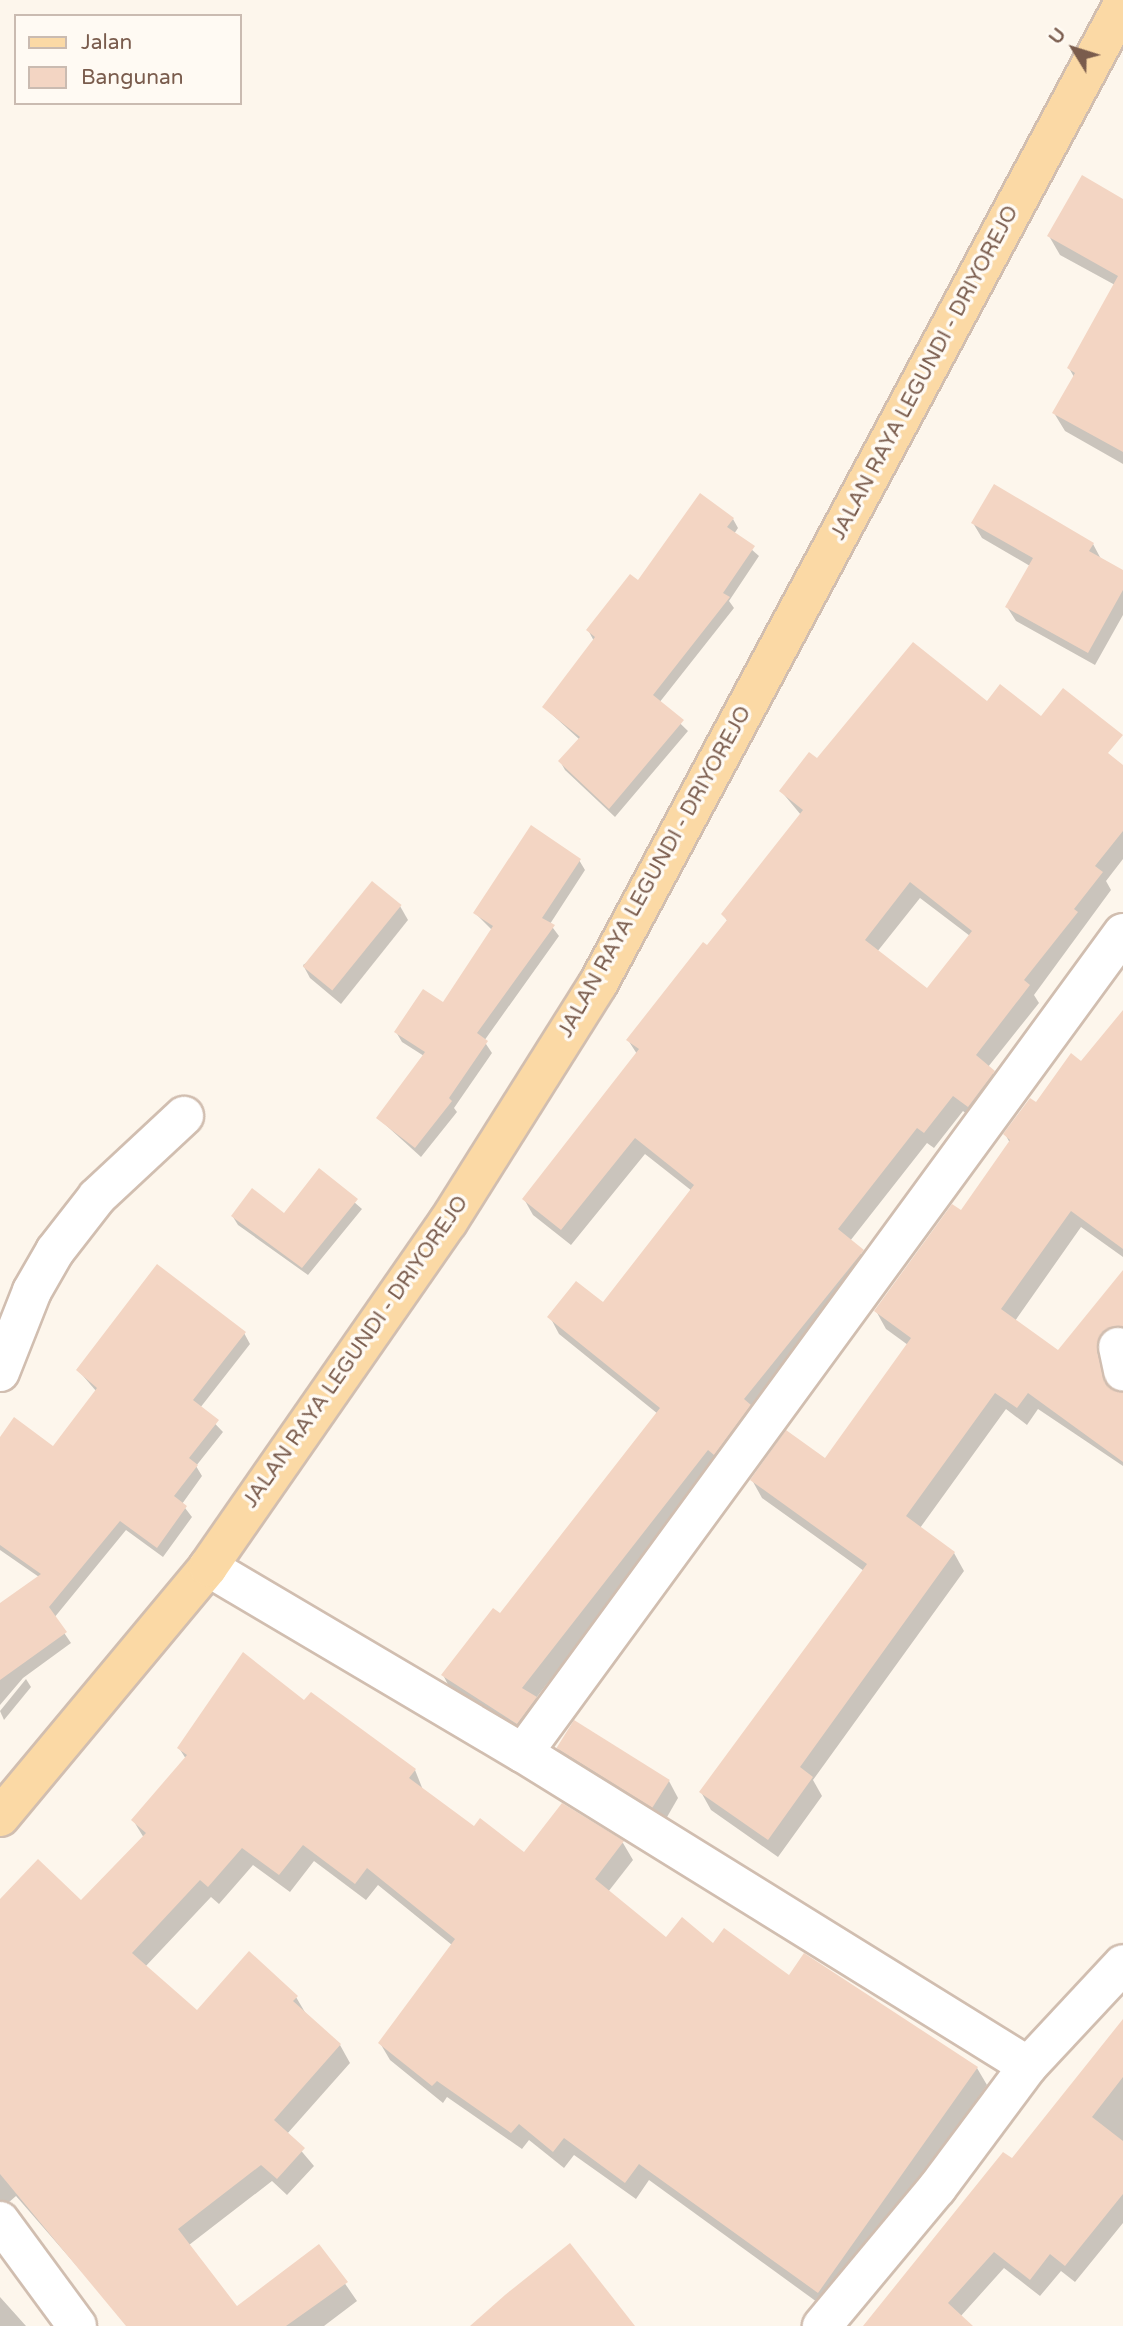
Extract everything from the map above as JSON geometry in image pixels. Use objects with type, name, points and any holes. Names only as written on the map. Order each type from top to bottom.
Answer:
[{"type":"main road","name":"JALAN RAYA LEGUNDI - DRIYOREJO","points":[[0,1817],[208,1567],[448,1222],[598,985],[1123,5]]},
{"type":"street","points":[[523,1753],[1123,933]]},
{"type":"street","points":[[0,1373],[32,1292],[55,1251],[97,1196],[184,1116]]},
{"type":"street","points":[[208,1567],[523,1753],[1028,2066]]},
{"type":"street","points":[[822,2326],[937,2188],[1028,2066],[1123,1964]]},
{"type":"street","points":[[0,2221],[77,2326]]},
{"type":"building","points":[[1082,175],[1123,199],[1123,452],[1052,413],[1075,373],[1067,368],[1118,276],[1047,236]]},
{"type":"building","points":[[994,484],[1094,543],[1089,551],[1123,570],[1123,590],[1088,653],[1005,607],[1033,558],[971,523]]},
{"type":"building","points":[[700,493],[734,518],[727,527],[755,546],[723,593],[730,597],[653,695],[684,720],[609,809],[558,761],[580,737],[542,707],[595,637],[586,630],[630,574],[638,580]]},
{"type":"building","points":[[913,642],[987,701],[1000,684],[1041,716],[1063,688],[1123,735],[1108,753],[1123,765],[1123,831],[1095,866],[1103,872],[1074,909],[1078,912],[1024,980],[1030,985],[976,1055],[995,1071],[968,1107],[953,1096],[924,1133],[917,1128],[838,1229],[864,1250],[744,1399],[751,1405],[714,1455],[708,1450],[522,1688],[537,1697],[517,1724],[441,1675],[493,1608],[500,1613],[660,1408],[547,1317],[576,1281],[603,1302],[694,1185],[635,1138],[561,1230],[522,1199],[639,1049],[626,1040],[703,942],[707,945],[727,920],[721,914],[803,810],[779,791],[809,752],[817,758]],"holes":[[[910,882],[972,931],[927,988],[865,940]]]},
{"type":"building","points":[[531,825],[581,859],[542,918],[555,925],[477,1033],[488,1041],[449,1098],[452,1101],[415,1148],[376,1118],[425,1052],[394,1032],[423,989],[443,1002],[493,926],[473,913]]},
{"type":"building","points":[[372,881],[402,905],[332,990],[303,966]]},
{"type":"building","points":[[1123,1010],[1123,1249],[1071,1211],[1001,1309],[1058,1350],[1123,1270],[1123,1326],[1103,1331],[1097,1351],[1106,1385],[1123,1392],[1123,1462],[1028,1393],[1017,1408],[995,1393],[906,1516],[955,1552],[800,1767],[813,1777],[768,1840],[699,1792],[867,1564],[750,1480],[786,1430],[825,1458],[911,1338],[874,1311],[952,1204],[961,1210],[1010,1140],[1003,1134],[1030,1098],[1036,1102],[1071,1053],[1081,1061]]},
{"type":"building","points":[[319,1168],[358,1199],[302,1268],[231,1216],[252,1188],[284,1213]]},
{"type":"building","points":[[157,1264],[246,1332],[193,1400],[219,1420],[189,1458],[198,1465],[174,1496],[187,1506],[157,1548],[120,1521],[49,1607],[67,1632],[0,1680],[0,1603],[41,1574],[0,1545],[0,1437],[14,1417],[53,1446],[97,1388],[76,1370]]},
{"type":"building","points":[[243,1652],[304,1700],[311,1692],[416,1769],[409,1778],[474,1826],[480,1818],[524,1852],[562,1803],[624,1841],[595,1879],[666,1937],[682,1917],[713,1943],[724,1928],[789,1975],[804,1953],[978,2067],[818,2293],[639,2164],[625,2183],[564,2138],[553,2152],[519,2124],[511,2133],[437,2081],[432,2086],[378,2043],[455,1939],[367,1868],[355,1884],[303,1845],[279,1875],[242,1848],[208,1887],[200,1880],[132,1953],[197,2010],[249,1951],[298,1996],[293,2001],[341,2044],[274,2120],[305,2148],[277,2179],[261,2165],[178,2229],[237,2306],[319,2244],[348,2282],[286,2326],[126,2326],[0,2174],[0,1899],[38,1859],[81,1900],[146,1833],[131,1820],[187,1755],[177,1748]]},
{"type":"building","points":[[574,1720],[670,1780],[652,1808],[557,1748]]},
{"type":"building","points":[[1123,2019],[1123,2077],[1092,2117],[1123,2141],[1123,2194],[1065,2266],[1050,2254],[1030,2280],[994,2252],[948,2303],[973,2326],[863,2326],[1003,2152],[1012,2158]]},
{"type":"building","points":[[570,2243],[635,2326],[470,2326],[505,2295]]}]
